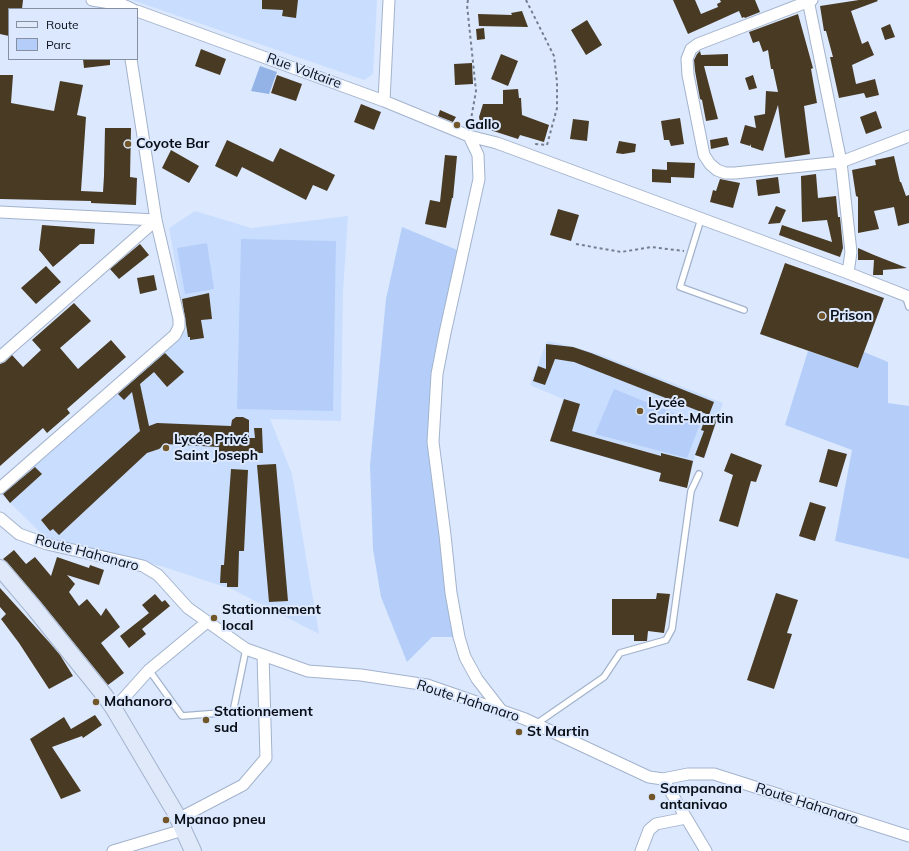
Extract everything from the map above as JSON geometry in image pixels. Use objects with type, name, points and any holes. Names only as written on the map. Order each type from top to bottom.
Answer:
[{"type":"main road","points":[[0,568],[34,608],[114,709],[180,824],[192,851]]},
{"type":"street","points":[[92,0],[125,6]]},
{"type":"street","points":[[384,101],[389,0]]},
{"type":"street","points":[[848,272],[851,252],[841,162],[809,0],[698,44],[691,49],[687,59],[688,75],[704,155],[710,164],[718,170],[735,173],[841,162],[909,136]]},
{"type":"street","name":"Rue Voltaire","points":[[138,11],[384,101],[469,136],[497,143],[848,272],[907,296]]},
{"type":"street","points":[[0,488],[175,335],[179,327],[179,319],[156,220],[131,60]]},
{"type":"street","points":[[469,136],[478,155],[479,179],[437,374],[433,442],[451,592],[459,637],[465,657],[477,679],[501,710]]},
{"type":"street","points":[[0,212],[156,220]]},
{"type":"street","points":[[0,357],[156,220]]},
{"type":"street","name":"Route Hahanaro","points":[[0,518],[19,534],[47,544],[143,566],[158,575],[188,608],[246,649],[308,671],[361,675],[427,685],[501,710],[536,724],[649,778],[663,779],[688,774],[714,774],[909,836]]},
{"type":"street","points":[[114,709],[149,670],[207,622]]},
{"type":"street","points":[[113,851],[180,824],[243,785],[266,758],[263,655]]},
{"type":"street","points":[[663,779],[706,851]]},
{"type":"street","points":[[641,851],[649,830],[656,824],[686,818]]},
{"type":"lane","points":[[701,218],[680,287],[744,310]]},
{"type":"lane","points":[[907,296],[909,307]]},
{"type":"lane","points":[[536,724],[604,677],[620,654],[666,640],[672,629],[691,491],[698,474]]},
{"type":"lane","points":[[149,670],[182,716],[233,712],[246,649]]},
{"type":"path","points":[[468,0],[467,5],[476,91],[469,136]]},
{"type":"path","points":[[526,0],[554,56],[557,82],[557,108],[547,145],[533,144]]},
{"type":"path","points":[[576,244],[621,252],[651,247],[691,252]]},
{"type":"shaded area","points":[[132,0],[377,0],[373,74],[364,80]]},
{"type":"shaded area","points":[[260,66],[277,72],[269,94],[251,91]]},
{"type":"shaded area","name":"Lycée Privé Saint Joseph","points":[[195,211],[251,228],[348,216],[343,291],[341,421],[270,419],[292,474],[319,634],[234,590],[161,566],[49,541],[0,493],[177,336],[187,330],[169,228]]},
{"type":"shaded area","name":"Lycée Saint-Martin","points":[[547,341],[601,355],[723,403],[704,458],[695,455],[687,488],[659,481],[661,470],[658,469],[656,472],[550,441],[563,399],[530,385]]},
{"type":"green space","points":[[402,227],[462,252],[445,333],[433,442],[459,637],[432,637],[407,662],[381,597],[373,549],[370,465],[386,299]]},
{"type":"green space","points":[[241,239],[336,241],[333,411],[237,409]]},
{"type":"green space","points":[[207,243],[214,289],[185,294],[177,248]]},
{"type":"green space","points":[[808,351],[858,368],[864,352],[888,362],[888,403],[909,406],[909,559],[835,541],[852,450],[785,425]]},
{"type":"green space","points":[[614,389],[700,424],[687,458],[595,434]]},
{"type":"building","points":[[0,0],[23,0],[22,8],[8,8],[8,36],[0,34]]},
{"type":"building","points":[[262,0],[298,0],[296,18],[282,16],[283,10],[262,9]]},
{"type":"building","points":[[673,0],[695,0],[701,14],[718,7],[717,4],[721,2],[720,0],[755,0],[760,12],[742,18],[739,11],[688,34]]},
{"type":"building","points":[[859,0],[878,1],[851,11],[862,44],[868,41],[874,55],[852,65],[856,84],[875,79],[879,95],[866,98],[864,93],[839,98],[830,57],[833,57],[826,31],[824,31],[820,6]]},
{"type":"building","points":[[522,11],[528,27],[479,26],[478,14],[512,15],[511,13]]},
{"type":"building","points":[[798,14],[813,68],[811,69],[817,103],[804,106],[810,154],[785,158],[778,105],[763,151],[751,147],[751,144],[750,146],[740,143],[745,125],[756,128],[754,116],[765,114],[766,91],[778,92],[773,69],[771,69],[768,50],[763,52],[759,41],[753,43],[749,32]]},
{"type":"building","points":[[587,20],[602,45],[586,55],[571,30]]},
{"type":"building","points":[[890,24],[895,37],[885,40],[881,28]]},
{"type":"building","points":[[484,28],[485,39],[477,40],[476,29]]},
{"type":"building","points":[[201,49],[226,59],[220,75],[195,66]]},
{"type":"building","points":[[700,51],[701,55],[728,54],[728,66],[704,66],[718,119],[706,121],[702,100],[700,99],[694,60]]},
{"type":"building","points":[[501,54],[518,61],[508,86],[491,79]]},
{"type":"building","points":[[83,60],[110,60],[110,65],[84,68]]},
{"type":"building","points":[[472,63],[473,84],[455,85],[454,64]]},
{"type":"building","points":[[0,75],[13,75],[11,103],[54,111],[60,81],[83,85],[77,115],[86,117],[81,191],[103,192],[105,128],[131,128],[130,177],[137,178],[136,205],[91,203],[91,201],[0,199]]},
{"type":"building","points":[[277,75],[302,84],[296,101],[271,93]]},
{"type":"building","points":[[753,75],[757,88],[749,90],[745,78]]},
{"type":"building","points":[[518,89],[519,98],[521,98],[522,115],[549,125],[544,142],[520,135],[518,139],[484,128],[480,122],[479,117],[483,104],[503,104],[503,90]]},
{"type":"building","points":[[361,104],[381,112],[374,130],[354,122]]},
{"type":"building","points":[[440,110],[456,117],[453,122],[438,116]]},
{"type":"building","points":[[876,111],[882,128],[866,134],[860,117]]},
{"type":"building","points":[[680,118],[684,144],[671,146],[669,140],[664,140],[661,121]]},
{"type":"building","points":[[573,119],[589,121],[587,141],[570,139]]},
{"type":"building","points":[[727,137],[729,145],[711,149],[710,140]]},
{"type":"building","points":[[227,140],[273,162],[280,148],[335,175],[327,191],[313,185],[306,200],[242,167],[237,177],[215,166]]},
{"type":"building","points":[[619,141],[636,144],[635,152],[623,154],[616,153]]},
{"type":"building","points":[[171,150],[199,166],[189,183],[162,168]]},
{"type":"building","points":[[445,155],[457,156],[453,198],[446,228],[425,224],[430,200],[440,202]]},
{"type":"building","points":[[894,156],[900,182],[906,196],[909,195],[909,223],[898,226],[894,207],[874,211],[879,229],[858,233],[858,197],[856,196],[852,170],[876,165],[875,160]]},
{"type":"building","points":[[667,162],[695,163],[694,178],[671,177],[671,183],[652,182],[652,169],[667,170]]},
{"type":"building","points":[[816,174],[818,198],[836,196],[843,248],[840,257],[779,235],[782,225],[832,242],[827,220],[802,222],[801,176]]},
{"type":"building","points":[[778,177],[780,193],[758,196],[756,180]]},
{"type":"building","points":[[720,179],[740,183],[733,208],[710,202],[713,190],[716,191]]},
{"type":"building","points":[[776,206],[786,210],[780,223],[768,224]]},
{"type":"building","points":[[558,209],[579,215],[571,241],[550,235]]},
{"type":"building","points":[[42,225],[95,229],[94,244],[80,244],[53,267],[39,250]]},
{"type":"building","points":[[140,244],[149,255],[119,279],[110,269]]},
{"type":"building","points":[[858,248],[907,268],[883,270],[883,275],[873,275],[874,260],[858,260]]},
{"type":"building","name":"Prison","points":[[785,263],[884,298],[858,368],[760,334]]},
{"type":"building","points":[[46,266],[61,282],[36,304],[21,288]]},
{"type":"building","points":[[154,275],[157,290],[140,294],[137,278]]},
{"type":"building","points":[[209,293],[212,319],[201,320],[204,338],[190,340],[190,337],[188,337],[182,299]]},
{"type":"building","points":[[74,303],[91,321],[60,348],[78,369],[111,340],[126,357],[67,409],[70,413],[47,433],[43,428],[0,466],[0,364],[5,362],[12,355],[23,367],[41,350],[32,340]]},
{"type":"building","points":[[546,344],[573,347],[591,353],[714,402],[709,415],[574,362],[555,359],[545,385],[533,381],[538,366],[546,369]]},
{"type":"building","points":[[165,353],[184,372],[167,387],[154,372],[140,384],[149,426],[157,423],[231,426],[232,420],[236,417],[243,417],[249,420],[249,438],[255,438],[254,428],[262,428],[263,453],[255,453],[255,449],[232,458],[233,454],[219,454],[219,447],[165,444],[159,449],[147,453],[59,535],[53,529],[50,531],[41,520],[140,431],[132,392],[124,400],[118,394]]},
{"type":"building","points":[[564,399],[580,404],[572,431],[661,456],[661,453],[693,461],[687,488],[659,481],[661,473],[550,441]]},
{"type":"building","points":[[706,416],[717,419],[704,458],[695,455],[704,431],[701,430]]},
{"type":"building","points":[[828,449],[847,454],[837,487],[819,482]]},
{"type":"building","points":[[731,453],[762,465],[756,482],[751,481],[738,527],[719,521],[733,475],[724,471]]},
{"type":"building","points":[[276,464],[288,601],[269,602],[257,465]]},
{"type":"building","points":[[35,467],[42,474],[10,503],[3,494]]},
{"type":"building","points":[[231,469],[248,470],[244,551],[239,551],[238,587],[227,587],[227,583],[220,583],[221,565],[224,565]]},
{"type":"building","points":[[810,502],[826,507],[815,541],[799,536]]},
{"type":"building","points":[[14,550],[26,564],[35,557],[51,576],[57,557],[89,568],[90,565],[104,570],[99,585],[67,575],[75,584],[69,592],[79,606],[87,599],[101,616],[106,608],[120,627],[101,643],[124,673],[108,685],[41,602],[3,559]]},
{"type":"building","points":[[0,588],[60,655],[73,676],[49,689],[19,643],[1,619],[6,614],[0,607]]},
{"type":"building","points":[[657,593],[670,594],[664,633],[648,631],[647,641],[634,641],[634,635],[612,635],[612,599],[656,599]]},
{"type":"building","points":[[776,593],[798,600],[787,633],[792,634],[774,689],[747,680]]},
{"type":"building","points":[[155,594],[162,602],[165,600],[170,606],[142,629],[146,634],[129,648],[120,636],[149,613],[142,605]]},
{"type":"building","points":[[95,715],[102,725],[83,738],[82,736],[52,747],[81,791],[61,799],[30,739],[64,717],[71,729]]},
{"type":"place","name":"Gallo","points":[[457,125]]},
{"type":"place","name":"Coyote Bar","points":[[128,144]]},
{"type":"place","name":"Prison","points":[[822,316]]},
{"type":"place","name":"Lycée Saint-Martin","points":[[640,411]]},
{"type":"place","name":"Lycée Privé Saint Joseph","points":[[166,448]]},
{"type":"place","name":"Stationnement local","points":[[214,618]]},
{"type":"place","name":"Mahanoro","points":[[96,702]]},
{"type":"place","name":"Stationnement sud","points":[[206,720]]},
{"type":"place","name":"St Martin","points":[[519,732]]},
{"type":"place","name":"Sampanana antanivao","points":[[652,797]]},
{"type":"place","name":"Mpanao pneu","points":[[166,820]]}]
